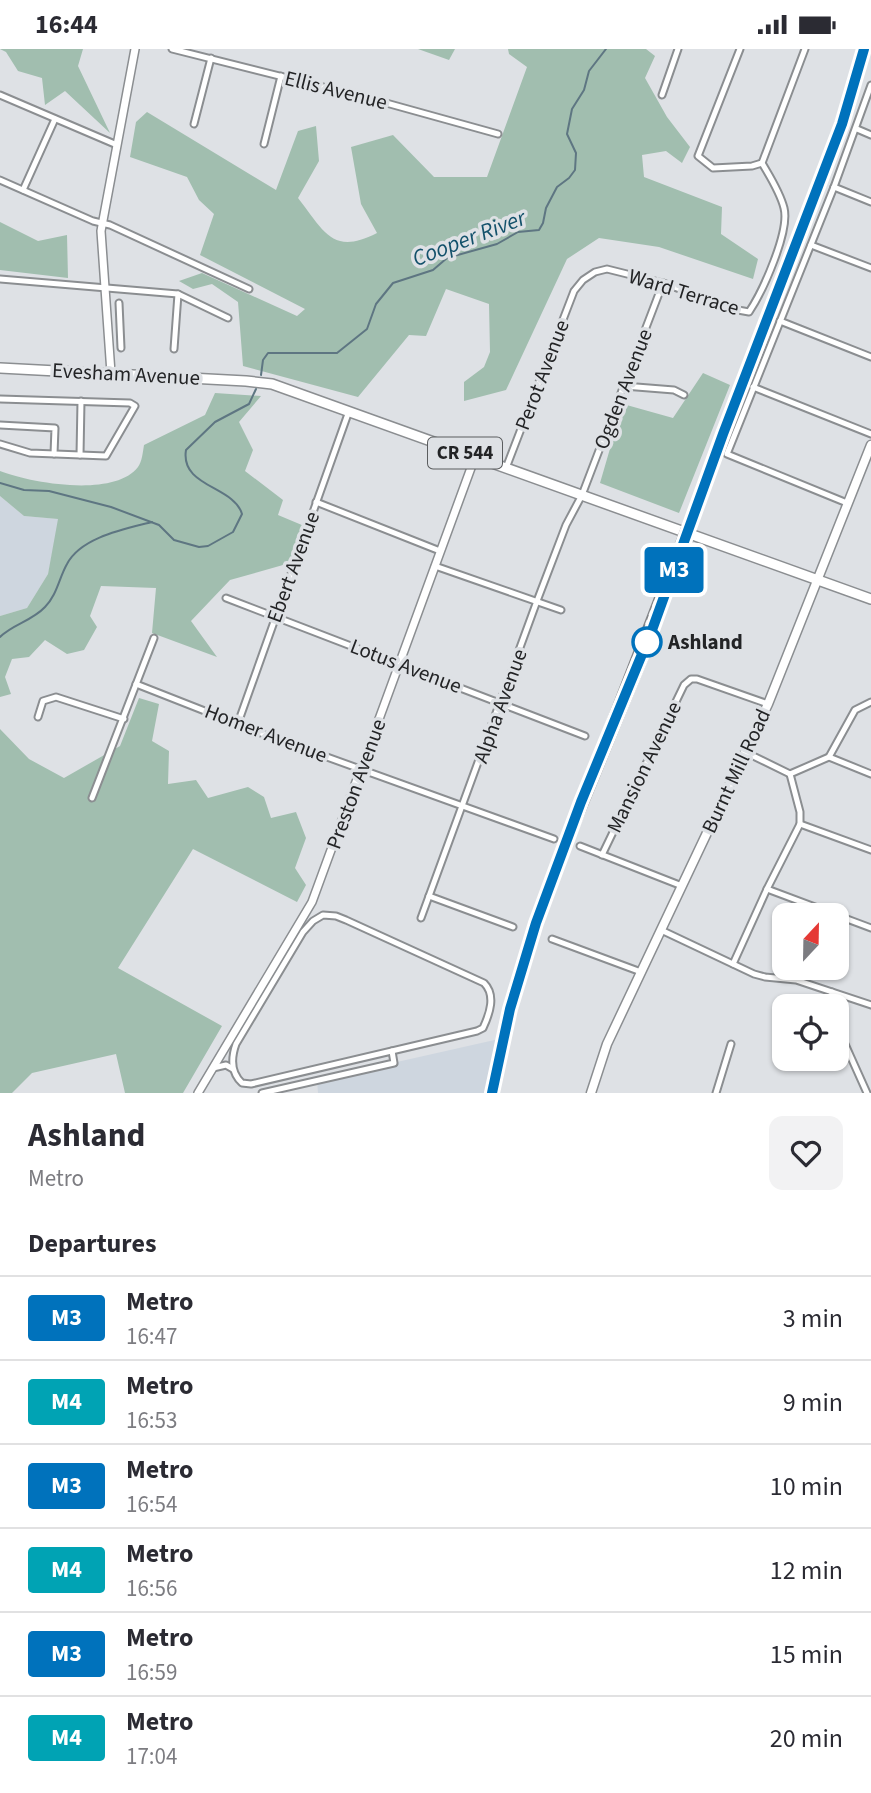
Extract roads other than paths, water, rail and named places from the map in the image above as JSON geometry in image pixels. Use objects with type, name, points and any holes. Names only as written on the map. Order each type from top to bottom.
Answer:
[{"type":"main road","name":"Evesham Avenue","points":[[0,368],[272,384],[349,411]]},
{"type":"main road","name":"CR 544","points":[[349,411],[871,599]]},
{"type":"main road","name":"Burnt Mill Road","points":[[591,1093],[607,1044],[768,704],[871,445]]},
{"type":"street","points":[[111,373],[102,223],[135,49]]},
{"type":"street","name":"Ellis Avenue","points":[[172,49],[498,134]]},
{"type":"street","points":[[662,95],[678,49]]},
{"type":"street","points":[[740,49],[698,156],[713,168],[762,163],[804,49]]},
{"type":"street","points":[[194,124],[211,58]]},
{"type":"street","points":[[264,144],[281,76]]},
{"type":"street","points":[[847,503],[727,454],[857,129],[871,85]]},
{"type":"street","points":[[0,95],[117,145]]},
{"type":"street","points":[[23,190],[55,119]]},
{"type":"street","points":[[857,129],[871,135]]},
{"type":"street","name":"Ward Terrace","points":[[581,283],[595,272],[607,269],[663,283],[749,312],[780,244],[785,210],[762,163]]},
{"type":"street","points":[[0,180],[110,225],[249,289]]},
{"type":"street","points":[[834,187],[871,202]]},
{"type":"street","points":[[811,244],[871,268]]},
{"type":"street","points":[[0,279],[178,294],[228,318]]},
{"type":"street","name":"Perot Avenue","points":[[506,468],[574,291],[581,283]]},
{"type":"street","name":"Ogden Avenue","points":[[582,495],[663,283]]},
{"type":"street","points":[[174,349],[178,294]]},
{"type":"street","points":[[119,303],[121,348]]},
{"type":"street","points":[[780,321],[871,357]]},
{"type":"street","points":[[108,327],[120,326]]},
{"type":"street","points":[[624,386],[674,390],[684,395]]},
{"type":"street","points":[[753,387],[871,434]]},
{"type":"street","points":[[0,399],[130,403],[135,406],[106,456],[30,453],[0,444]]},
{"type":"street","points":[[80,455],[81,401]]},
{"type":"street","name":"Ebert Avenue","points":[[238,723],[349,411]]},
{"type":"street","points":[[0,425],[55,428],[54,454]]},
{"type":"street","name":"Preston Avenue","points":[[198,1093],[310,906],[475,457]]},
{"type":"street","name":"Alpha Avenue","points":[[421,918],[502,703],[537,601],[566,525],[582,495]]},
{"type":"street","points":[[316,502],[440,551]]},
{"type":"street","points":[[435,566],[561,610]]},
{"type":"street","name":"Lotus Avenue","points":[[226,598],[585,736]]},
{"type":"street","points":[[92,798],[153,638]]},
{"type":"street","name":"Mansion Avenue","points":[[602,855],[688,680],[697,679],[768,704]]},
{"type":"street","name":"Homer Avenue","points":[[136,684],[554,839]]},
{"type":"street","points":[[38,717],[43,701],[56,697],[124,719]]},
{"type":"street","points":[[745,752],[790,774],[829,757],[855,710],[871,702]]},
{"type":"street","points":[[829,757],[871,774]]},
{"type":"street","points":[[733,964],[800,824],[801,818],[790,774]]},
{"type":"street","points":[[800,824],[871,850]]},
{"type":"street","points":[[580,846],[682,886]]},
{"type":"street","points":[[767,889],[871,927]]},
{"type":"street","points":[[429,896],[513,927]]},
{"type":"street","points":[[310,906],[323,915],[346,920],[481,982],[489,989],[492,999],[486,1023],[481,1030],[246,1085],[237,1079],[234,1069],[236,1044],[303,932],[323,915]]},
{"type":"street","points":[[310,906],[313,921]]},
{"type":"street","points":[[661,930],[765,977],[796,980],[871,1005]]},
{"type":"street","points":[[552,939],[640,972]]},
{"type":"street","points":[[716,1093],[731,1044]]},
{"type":"street","points":[[262,1093],[394,1063],[392,1051]]},
{"type":"street","points":[[849,1053],[867,1093]]},
{"type":"street","points":[[219,1057],[227,1061],[233,1060]]},
{"type":"street","points":[[213,1068],[226,1065],[234,1069]]},
{"type":"waterway","name":"Cooper River","points":[[261,375],[263,360],[268,353],[337,353],[367,329],[376,304],[393,283],[433,270],[447,258],[497,244],[518,232],[539,230],[557,187],[575,170],[576,153],[567,134],[572,109],[584,90],[589,71],[606,49]]},
{"type":"waterway","name":"Cooper River","points":[[0,483],[24,490],[49,491],[111,507],[159,525],[174,540],[199,547],[208,546],[233,532],[242,514],[229,497],[191,472],[186,462],[186,450],[215,422],[249,404],[256,389]]},
{"type":"waterway","name":"Cooper River","points":[[0,637],[45,607],[67,564],[82,547],[105,535],[152,522]]},
{"type":"railway","points":[[496,1093],[515,1010],[540,925],[652,644],[720,452],[846,123],[869,49]]},
{"type":"railway","points":[[599,746],[683,528]]},
{"type":"metro line","name":"M3","points":[[492,1093],[510,1009],[536,923],[581,802],[652,630],[723,434],[842,124],[864,49]]},
{"type":"place","name":"Ashland","points":[[647,642]]}]
